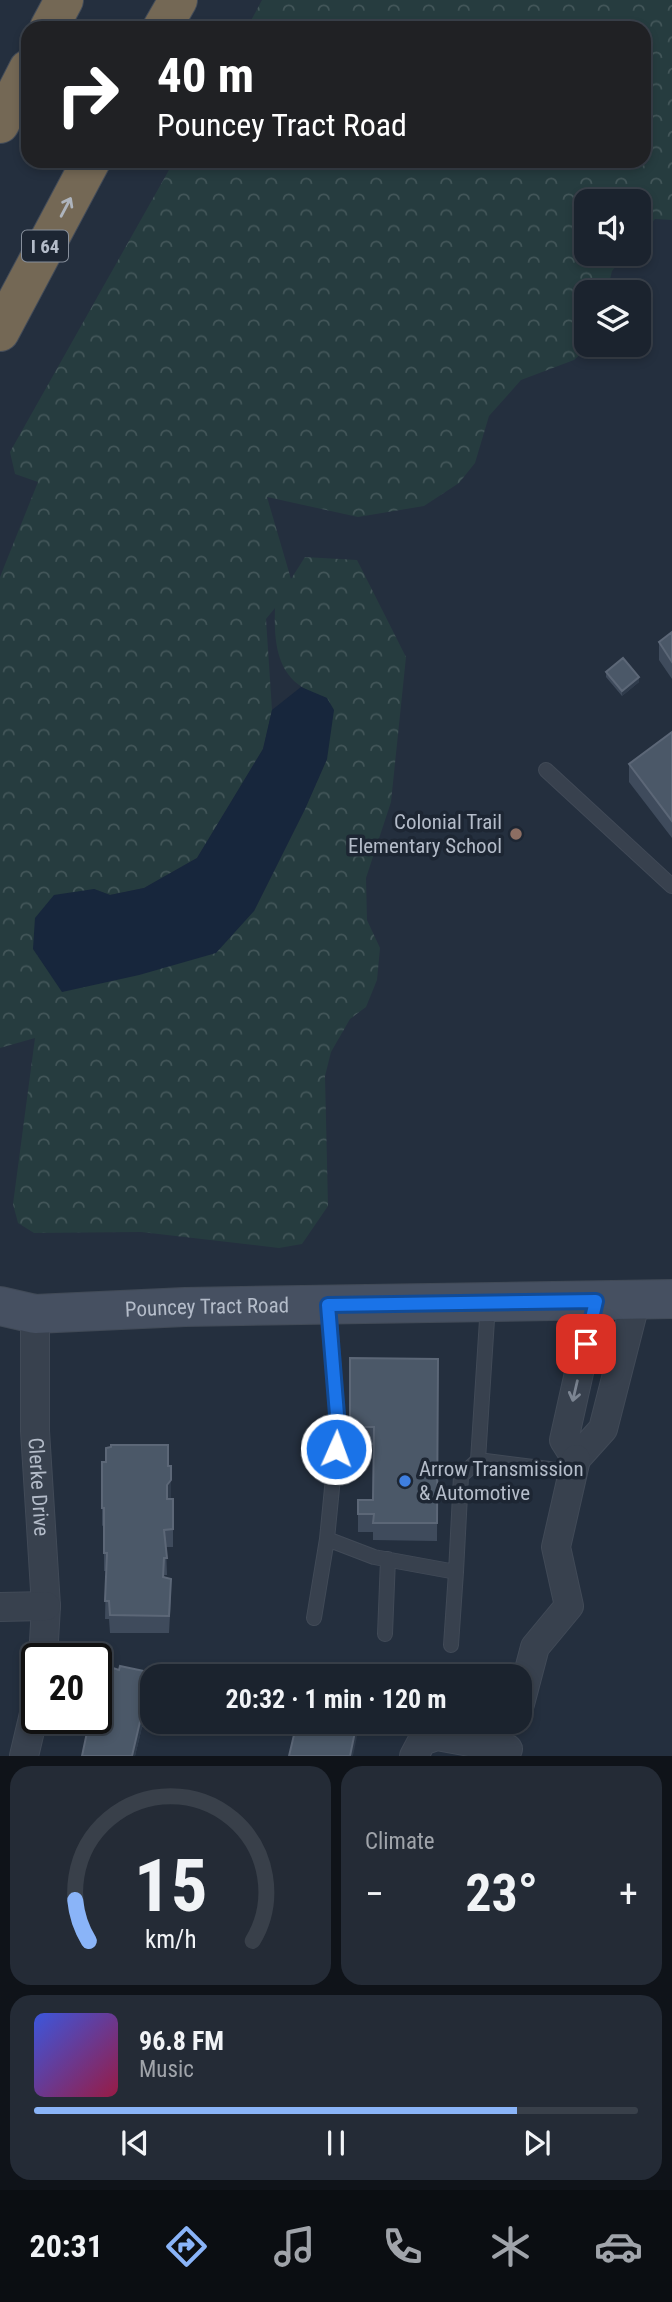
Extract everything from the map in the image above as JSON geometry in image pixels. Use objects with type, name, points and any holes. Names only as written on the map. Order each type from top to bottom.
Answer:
[{"type":"highway","points":[[53,21],[64,0]]},
{"type":"highway","points":[[166,21],[178,0]]},
{"type":"highway","points":[[0,117],[21,83]]},
{"type":"highway","points":[[0,124],[21,84]]},
{"type":"highway","name":"I 64","points":[[0,332],[87,168]]},
{"type":"main road","name":"Pouncey Tract Road","points":[[12,1315],[185,1307],[654,1300]]},
{"type":"street","points":[[531,1664],[535,1647],[569,1606],[556,1547],[575,1465],[603,1429],[654,1300]]},
{"type":"street","points":[[575,1465],[564,1440],[596,1301]]},
{"type":"street","name":"Clerke Drive","points":[[12,1315],[35,1431],[46,1606],[44,1643]]},
{"type":"street","points":[[0,1607],[46,1606]]},
{"type":"street","points":[[24,1756],[29,1734]]},
{"type":"street","points":[[414,1756],[422,1741],[437,1735],[507,1753],[512,1734]]},
{"type":"lane","points":[[546,770],[672,886]]},
{"type":"lane","points":[[451,1645],[461,1476],[478,1460],[488,1303]]},
{"type":"lane","points":[[314,1618],[327,1539],[338,1427],[328,1305]]},
{"type":"lane","points":[[478,1460],[575,1465]]},
{"type":"lane","points":[[327,1539],[374,1557],[456,1572]]},
{"type":"lane","points":[[385,1634],[388,1559]]},
{"type":"green space","points":[[262,0],[672,0],[672,220],[655,219],[651,224],[651,189],[574,189],[574,266],[616,266],[610,280],[574,280],[574,357],[577,357],[521,380],[489,416],[475,463],[459,483],[424,506],[358,517],[267,497],[291,579],[305,557],[357,560],[406,657],[391,802],[366,878],[367,920],[380,948],[377,980],[366,1007],[350,1019],[331,1052],[325,1076],[328,1206],[302,1244],[279,1248],[141,1232],[34,1233],[18,1223],[13,1204],[35,1038],[0,1048],[0,577],[38,482],[15,474],[10,452],[170,168],[651,168],[651,21],[251,21]],"holes":[[[275,608],[278,652],[293,680],[311,692],[327,698],[327,759],[254,911],[33,949],[94,889],[110,895],[144,888],[197,858],[263,749],[272,710],[266,619]]]},
{"type":"water","points":[[301,687],[327,698],[334,710],[327,759],[254,911],[216,953],[139,975],[62,992],[33,949],[35,918],[54,895],[94,889],[110,895],[144,888],[197,858],[263,749],[272,710]]},
{"type":"building","points":[[672,632],[672,662],[659,642]]},
{"type":"building","points":[[623,658],[639,677],[622,691],[606,672]]},
{"type":"building","points":[[672,732],[672,821],[629,764]]},
{"type":"building","name":"Arrow Transmission & Automotive","points":[[350,1358],[438,1359],[437,1523],[373,1523],[374,1514],[358,1514],[358,1500],[373,1500],[374,1427],[350,1427]]},
{"type":"building","points":[[111,1445],[168,1445],[171,1480],[167,1485],[167,1499],[173,1499],[173,1529],[164,1530],[167,1558],[164,1558],[163,1577],[171,1579],[169,1616],[110,1615],[109,1601],[105,1601],[107,1553],[104,1553],[102,1462],[106,1462],[106,1448]]},
{"type":"building","points":[[120,1666],[140,1670],[140,1722],[132,1756],[82,1756],[87,1734],[112,1734],[112,1672],[113,1668],[119,1670]]},
{"type":"building","points":[[294,1734],[355,1734],[350,1756],[289,1756]]},
{"type":"place","name":"Colonial Trail Elementary School","points":[[516,834]]},
{"type":"place","name":"Arrow Transmission & Automotive","points":[[405,1481]]},
{"type":"route","points":[[336,1449],[338,1427],[328,1305],[596,1301],[586,1344]]}]
